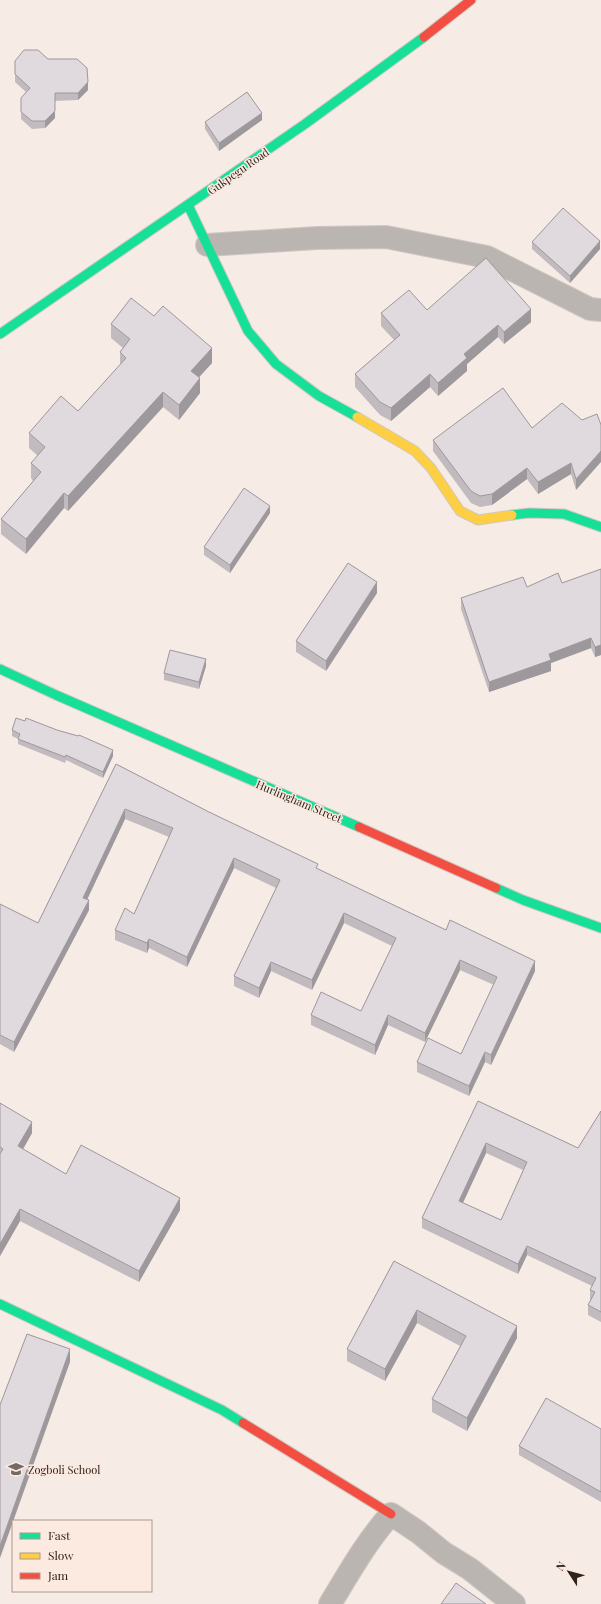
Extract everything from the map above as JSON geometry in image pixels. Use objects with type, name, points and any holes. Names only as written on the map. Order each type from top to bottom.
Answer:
[{"type":"street","name":"Gukpegu Road","points":[[0,334],[306,124],[410,48],[471,0]]},
{"type":"street","points":[[188,205],[248,331],[276,364],[319,396],[383,431],[415,451],[431,468],[460,511],[478,520],[529,513],[564,514],[601,527]]},
{"type":"street","points":[[207,245],[317,238],[386,237],[487,258],[590,309],[601,310]]},
{"type":"street","name":"Hurlingham Street","points":[[0,669],[523,900],[601,928]]},
{"type":"street","points":[[0,1304],[222,1410],[391,1514],[418,1532],[444,1553],[470,1569],[514,1604]]},
{"type":"street","points":[[330,1604],[363,1549],[375,1532],[391,1514]]},
{"type":"building","points":[[24,50],[38,50],[48,59],[77,59],[87,68],[88,82],[78,93],[55,93],[55,111],[45,121],[32,121],[21,112],[21,98],[30,88],[15,74],[15,61]]},
{"type":"building","points":[[247,92],[262,113],[219,143],[205,122]]},
{"type":"building","points":[[563,208],[600,241],[570,276],[532,242]]},
{"type":"building","points":[[486,258],[531,309],[504,332],[498,325],[464,354],[467,358],[438,383],[430,374],[391,408],[380,402],[355,374],[400,335],[381,313],[409,290],[427,310]]},
{"type":"building","points":[[131,298],[154,316],[163,306],[212,348],[191,371],[200,378],[179,405],[163,392],[68,496],[64,493],[26,539],[1,519],[41,472],[31,463],[45,447],[29,433],[61,396],[78,411],[126,358],[120,352],[130,339],[111,324]]},
{"type":"building","points":[[503,388],[532,428],[562,403],[582,420],[597,414],[601,425],[601,451],[576,479],[571,463],[538,482],[527,468],[492,494],[480,496],[471,491],[433,440]]},
{"type":"building","points":[[244,488],[270,506],[230,565],[204,547]]},
{"type":"building","points":[[348,563],[377,582],[326,661],[296,641]]},
{"type":"building","points":[[601,569],[601,645],[595,647],[591,638],[549,654],[551,660],[489,682],[461,598],[523,577],[527,587],[558,573],[562,583]]},
{"type":"building","points":[[170,650],[206,659],[199,682],[164,673]]},
{"type":"building","points":[[16,718],[25,721],[26,718],[57,730],[79,735],[113,750],[103,772],[66,755],[65,757],[18,739],[20,734],[12,730]]},
{"type":"building","points":[[116,764],[209,812],[318,864],[316,868],[446,930],[450,920],[535,961],[491,1055],[485,1052],[469,1086],[417,1062],[428,1038],[461,1054],[497,977],[460,960],[425,1033],[388,1015],[375,1045],[311,1015],[321,992],[361,1011],[396,938],[344,913],[312,980],[271,962],[259,988],[234,976],[280,880],[234,858],[187,957],[149,939],[147,943],[115,930],[125,908],[134,914],[173,828],[125,809],[83,898],[89,900],[14,1042],[0,1035],[0,904],[38,923]]},
{"type":"building","points":[[478,1101],[578,1148],[601,1111],[601,1312],[588,1305],[595,1292],[590,1290],[596,1278],[527,1246],[518,1264],[422,1218]],"holes":[[[486,1143],[527,1162],[501,1220],[459,1201]]]},
{"type":"building","points":[[0,1103],[32,1122],[18,1146],[66,1174],[81,1145],[180,1198],[139,1271],[20,1209],[0,1244],[0,1154],[3,1149],[0,1147]]},
{"type":"building","points":[[394,1261],[517,1326],[467,1418],[432,1399],[466,1336],[417,1310],[385,1369],[347,1349]]},
{"type":"building","name":"Zogboli School","points":[[27,1334],[70,1349],[0,1546],[0,1405]]},
{"type":"building","points":[[546,1398],[601,1429],[601,1492],[519,1446]]},
{"type":"building","points":[[456,1583],[486,1604],[441,1604]]},
{"type":"traffic: fast","points":[[0,334],[305,124],[424,37]]},
{"type":"traffic: fast","points":[[188,205],[248,331],[276,364],[319,396],[357,417]]},
{"type":"traffic: fast","points":[[512,515],[529,513],[564,514],[601,527]]},
{"type":"traffic: fast","points":[[0,669],[56,695],[359,827]]},
{"type":"traffic: fast","points":[[496,888],[523,900],[601,928]]},
{"type":"traffic: fast","points":[[0,1304],[222,1410],[243,1423]]},
{"type":"traffic: slow","points":[[357,417],[415,451],[431,468],[460,511],[478,520],[512,515]]},
{"type":"traffic: jam","points":[[424,37],[471,0]]},
{"type":"traffic: jam","points":[[359,827],[496,888]]},
{"type":"traffic: jam","points":[[243,1423],[391,1514]]},
{"type":"place","name":"Zogboli School","points":[[16,1469]]}]
